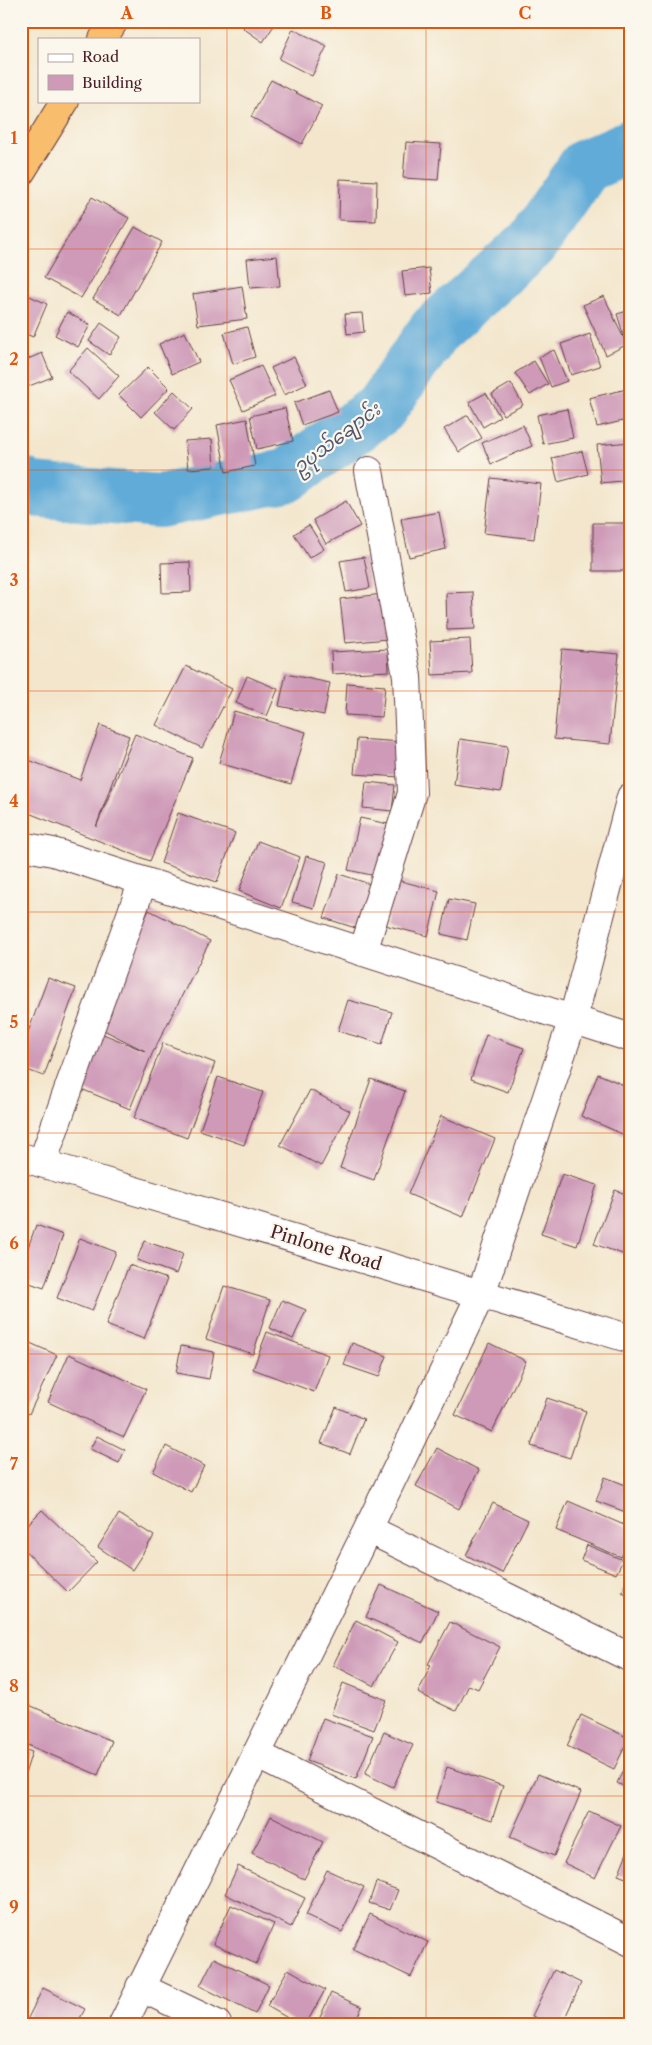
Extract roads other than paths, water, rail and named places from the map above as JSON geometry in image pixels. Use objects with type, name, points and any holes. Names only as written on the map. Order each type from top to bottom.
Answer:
[{"type":"highway","points":[[104,38],[114,21]]},
{"type":"highway","points":[[21,172],[64,102]]},
{"type":"street","points":[[363,952],[412,793],[407,676],[370,471]]},
{"type":"street","points":[[123,2024],[368,1529],[481,1294],[574,1019],[631,797]]},
{"type":"street","points":[[21,846],[53,852],[631,1038]]},
{"type":"street","points":[[31,1160],[143,881]]},
{"type":"street","name":"Pinlone Road","points":[[31,1160],[631,1338]]},
{"type":"street","points":[[368,1529],[631,1658]]},
{"type":"street","points":[[256,1754],[631,1942]]},
{"type":"street","points":[[140,1987],[217,2024]]},
{"type":"waterway","name":"ဥပုသ်ချောင်း","points":[[21,483],[33,490],[159,501],[286,476],[380,409],[435,330],[533,242],[585,166],[631,146]]}]
